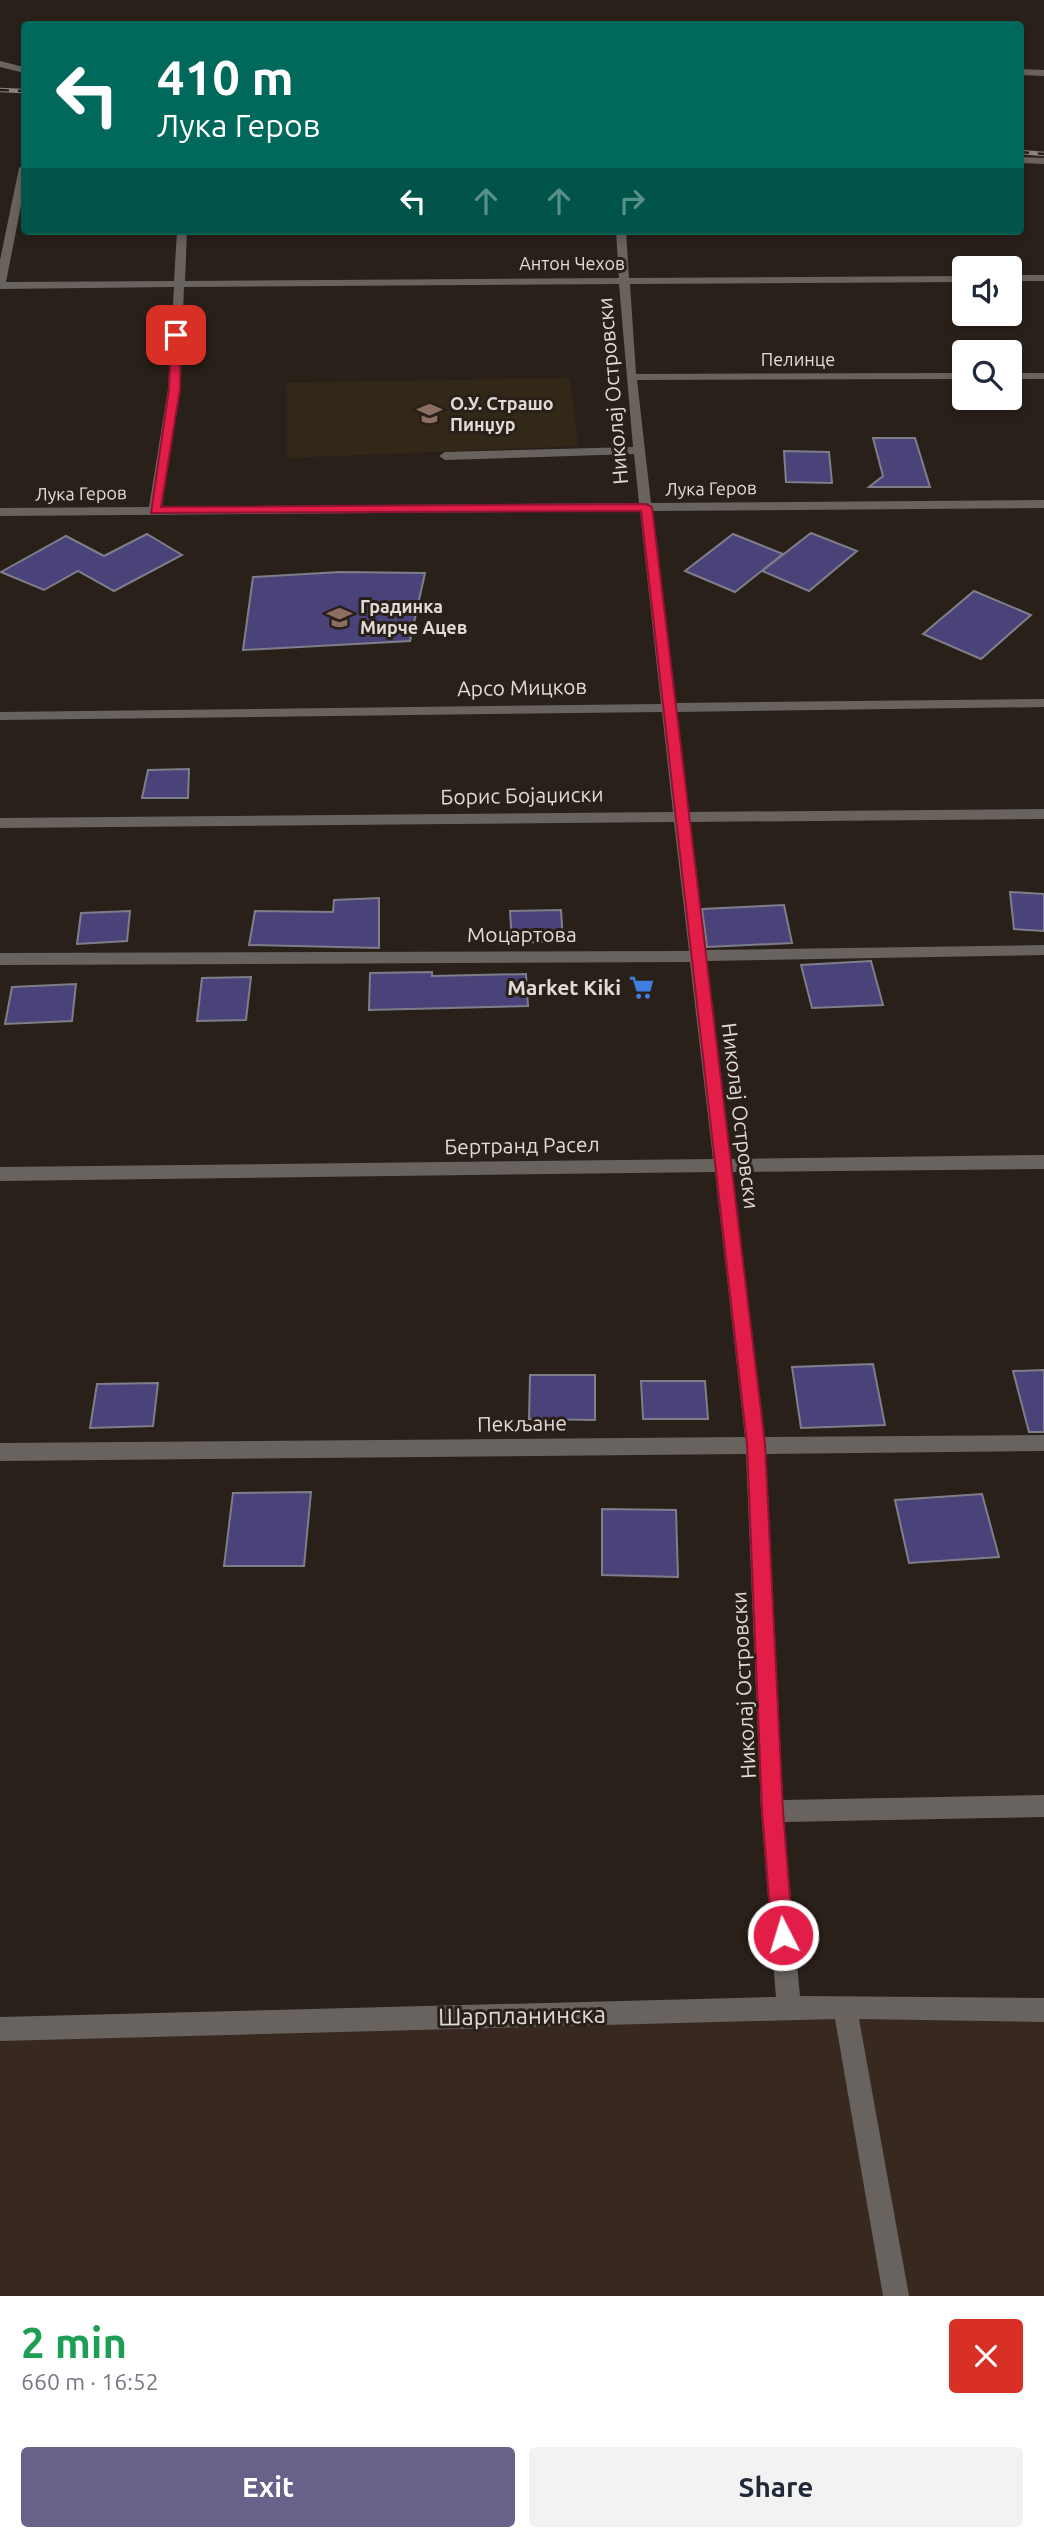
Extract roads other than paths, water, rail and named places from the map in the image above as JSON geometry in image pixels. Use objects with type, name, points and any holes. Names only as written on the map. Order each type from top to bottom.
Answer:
[{"type":"street","points":[[0,64],[21,69]]},
{"type":"street","points":[[1024,72],[1044,73]]},
{"type":"street","points":[[1024,160],[1044,161]]},
{"type":"street","points":[[0,285],[21,182]]},
{"type":"street","points":[[155,510],[174,389],[182,235]]},
{"type":"street","name":"Николај Островски","points":[[621,235],[639,450],[756,1444],[772,1811],[789,2009]]},
{"type":"street","points":[[1022,278],[1044,278]]},
{"type":"street","name":"Антон Чехов","points":[[0,285],[952,279]]},
{"type":"street","name":"Пелинце","points":[[631,377],[952,376]]},
{"type":"street","points":[[1022,376],[1044,376]]},
{"type":"street","points":[[445,456],[639,450]]},
{"type":"street","name":"Лука Геров","points":[[0,512],[1044,504]]},
{"type":"street","name":"Арсо Мицков","points":[[0,716],[668,706],[1044,704]]},
{"type":"street","name":"Борис Бојаџиски","points":[[0,823],[1044,814]]},
{"type":"street","name":"Моцартова","points":[[0,959],[697,956],[1044,950]]},
{"type":"street","name":"Бертранд Расел","points":[[0,1174],[1044,1162]]},
{"type":"street","name":"Пекљане","points":[[0,1452],[1044,1443]]},
{"type":"street","points":[[772,1811],[1044,1806]]},
{"type":"street","points":[[845,2007],[896,2296]]},
{"type":"street","name":"Шарпланинска","points":[[0,2029],[845,2007],[1044,2010]]},
{"type":"railway","points":[[0,90],[21,91]]},
{"type":"railway","points":[[1024,152],[1044,154]]},
{"type":"place","name":"О.У. Страшо Пинџур","points":[[430,414]]},
{"type":"place","name":"Градинка Мирче Ацев","points":[[340,617]]},
{"type":"place","name":"Market Kiki","points":[[641,988]]}]
